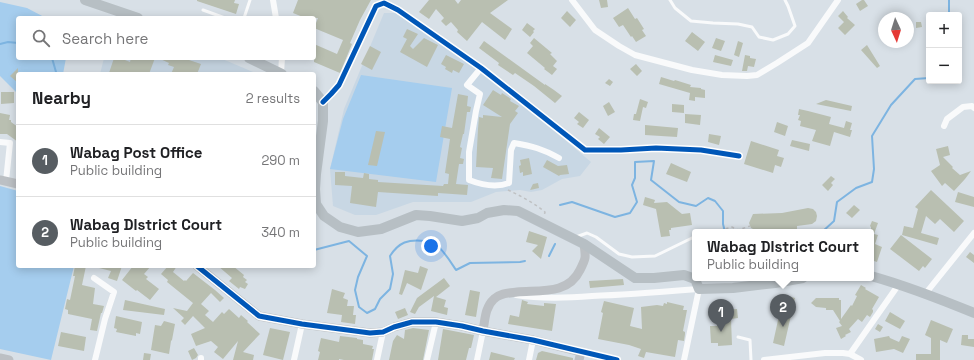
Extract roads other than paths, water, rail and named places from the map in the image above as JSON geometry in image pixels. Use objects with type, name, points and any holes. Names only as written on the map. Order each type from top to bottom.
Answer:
[{"type":"main road","points":[[85,0],[132,16]]},
{"type":"main road","points":[[253,60],[278,72]]},
{"type":"main road","points":[[316,94],[322,102],[323,121],[316,174]]},
{"type":"main road","points":[[316,204],[324,216],[340,227],[358,232],[381,229],[416,215],[462,221],[478,218],[487,213],[504,210],[518,211],[584,244],[635,278],[684,275],[692,278]]},
{"type":"main road","points":[[874,277],[926,293],[974,313]]},
{"type":"main road","points":[[696,281],[699,289],[733,288],[786,281]]},
{"type":"street","points":[[272,0],[276,16]]},
{"type":"street","points":[[572,0],[595,30],[635,55],[692,70],[746,76],[757,75],[808,43],[838,0]]},
{"type":"street","points":[[322,102],[332,94],[339,85],[376,6],[384,3],[398,10],[481,68],[585,150],[656,148],[701,150],[739,156]]},
{"type":"street","points":[[282,60],[282,72]]},
{"type":"street","points":[[481,68],[467,85],[480,94],[469,152],[469,180],[482,184],[501,186],[509,183],[511,150],[514,143],[532,146],[548,151],[559,158]]},
{"type":"street","points":[[944,126],[947,119],[963,107],[972,106],[974,108]]},
{"type":"street","points":[[0,142],[10,143],[3,181],[16,184]]},
{"type":"street","points":[[926,293],[974,233]]},
{"type":"street","points":[[476,360],[486,310],[493,299],[504,293],[550,290],[567,286],[578,275],[586,258],[584,244]]},
{"type":"street","points":[[199,268],[259,316],[302,324],[370,332],[383,332],[412,322],[436,322],[533,340],[580,356],[618,360]]},
{"type":"street","points":[[94,278],[114,292],[105,319],[95,360]]},
{"type":"street","points":[[850,354],[900,284]]},
{"type":"street","points":[[504,293],[531,298],[632,294],[699,289],[684,360]]},
{"type":"street","points":[[428,360],[436,322]]},
{"type":"street","points":[[294,360],[302,324]]},
{"type":"street","points":[[377,360],[383,332]]},
{"type":"street","points":[[529,360],[533,340]]},
{"type":"street","points":[[764,360],[820,353],[850,354],[861,360]]},
{"type":"street","points":[[0,358],[9,360]]},
{"type":"lane","points":[[245,16],[250,0]]},
{"type":"lane","points":[[670,0],[675,8],[691,21],[738,24],[752,27],[759,37],[773,40],[788,34],[795,26],[785,0]]},
{"type":"lane","points":[[203,10],[220,16]]},
{"type":"lane","points":[[572,238],[587,234],[596,237],[619,254],[632,257],[655,256],[692,238]]},
{"type":"lane","points":[[738,337],[750,340],[751,360]]},
{"type":"waterway","points":[[949,0],[949,12]]},
{"type":"waterway","points":[[0,44],[8,42],[16,43]]},
{"type":"waterway","points":[[53,60],[56,72]]},
{"type":"waterway","points":[[825,229],[834,221],[837,202],[856,188],[872,182],[874,169],[872,136],[891,105],[915,79],[926,78]]},
{"type":"waterway","points":[[560,205],[572,202],[615,217],[630,213],[637,202],[632,185],[635,178],[635,162],[654,161],[651,180],[679,202],[696,206],[708,198],[715,201],[723,211],[724,229]]},
{"type":"waterway","points":[[316,249],[349,241],[367,256],[358,277],[355,290],[359,307],[367,313],[375,309],[380,299],[390,289],[393,274],[390,256],[393,251],[404,242],[419,240],[433,242],[449,259],[456,270],[470,263],[525,261]]},
{"type":"waterway","points":[[549,256],[555,244]]},
{"type":"place","name":"Wabag DIstrict Court","points":[[783,327]]},
{"type":"place","name":"Wabag Post Office","points":[[721,332]]}]
